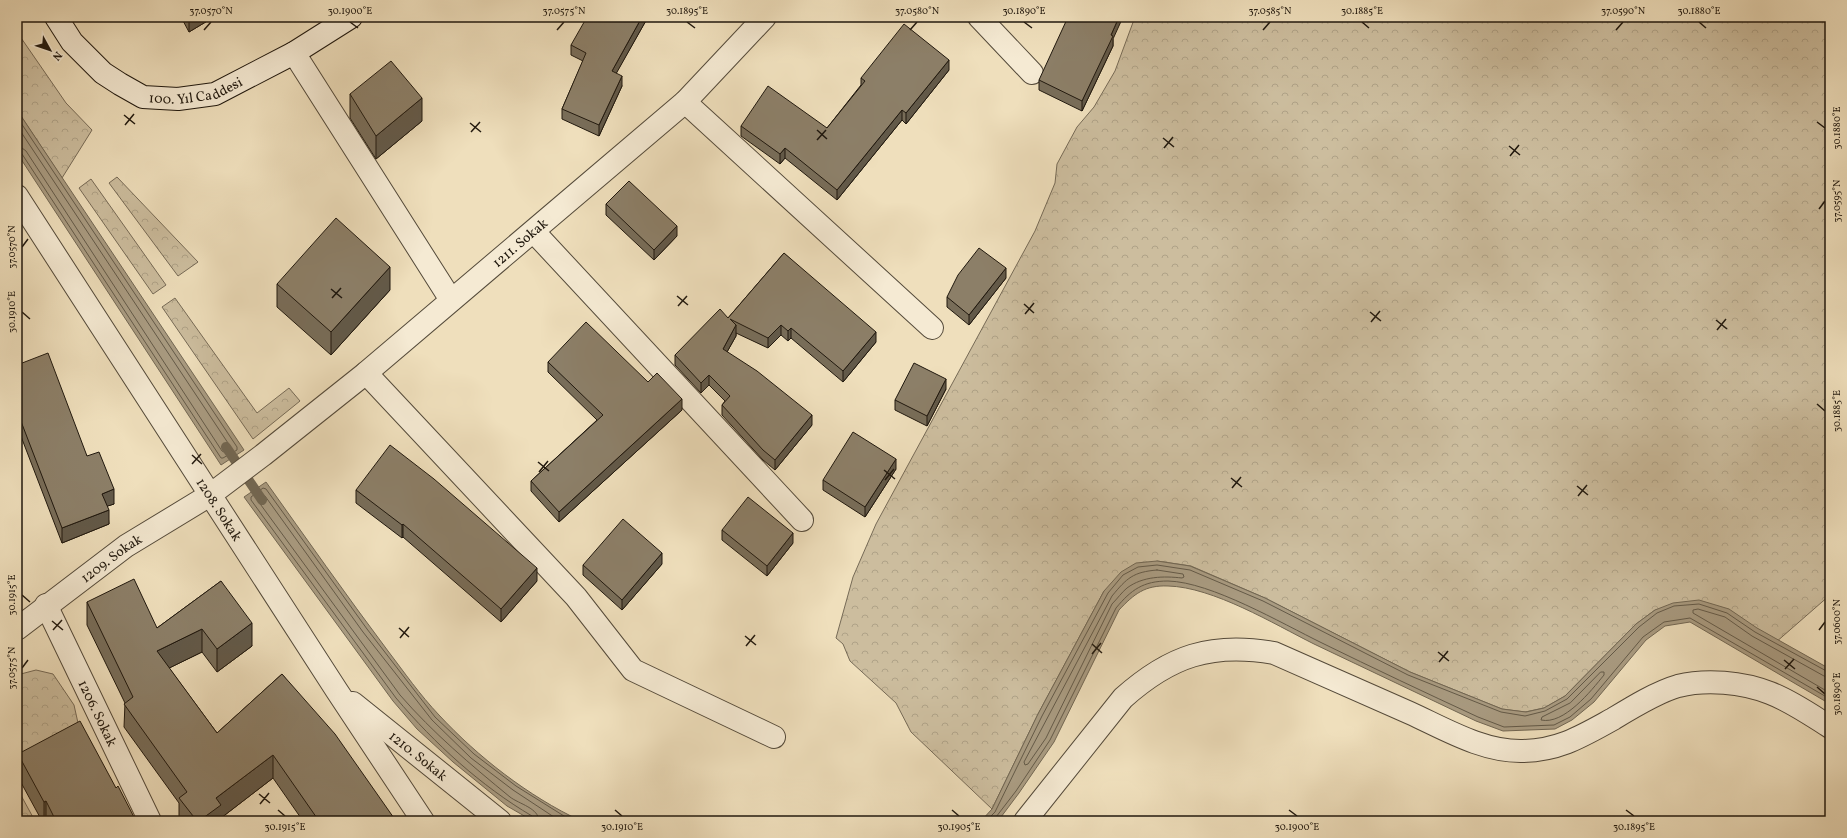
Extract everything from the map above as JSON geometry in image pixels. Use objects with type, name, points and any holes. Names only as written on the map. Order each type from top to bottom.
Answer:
[{"type":"street","name":"100. Yıl Caddesi","points":[[56,17],[72,42],[103,73],[143,97],[178,99],[216,94],[294,53],[351,17]]},
{"type":"street","name":"1211. Sokak","points":[[263,456],[366,373],[451,300],[534,232],[685,102],[765,17]]},
{"type":"street","points":[[979,17],[1032,73]]},
{"type":"street","points":[[294,53],[451,300]]},
{"type":"street","points":[[685,102],[932,328]]},
{"type":"street","name":"1208. Sokak","points":[[17,196],[423,821]]},
{"type":"street","points":[[534,232],[802,520]]},
{"type":"street","points":[[366,373],[576,597],[633,670],[774,737]]},
{"type":"street","name":"1209. Sokak","points":[[17,629],[46,605],[126,546],[210,494],[263,456]]},
{"type":"street","name":"1206. Sokak","points":[[46,605],[150,821]]},
{"type":"street","points":[[1026,821],[1123,698],[1161,668],[1183,658],[1206,652],[1228,649],[1252,649],[1274,653],[1470,739],[1504,750],[1541,750],[1560,746],[1578,739],[1636,705],[1677,686],[1699,683],[1744,685],[1770,693],[1830,727]]},
{"type":"street","name":"1210. Sokak","points":[[337,690],[500,821]]},
{"type":"green space","points":[[1135,17],[1830,17],[1830,595],[1775,643],[1655,610],[1636,624],[1565,696],[1544,708],[1525,712],[1502,709],[1410,672],[1265,598],[1191,566],[1157,561],[1104,591],[1038,714],[992,809],[911,732],[896,703],[850,661],[843,644],[836,638],[853,577],[876,524],[1035,231],[1055,183],[1057,164],[1077,127],[1094,107],[1115,71]]},
{"type":"green space","points":[[17,32],[66,103],[92,130],[62,178],[17,110]]},
{"type":"green space","points":[[117,177],[198,262],[178,276],[109,183]]},
{"type":"green space","points":[[91,179],[166,285],[153,294],[79,188]]},
{"type":"green space","points":[[175,298],[257,413],[289,388],[300,401],[253,439],[162,307]]},
{"type":"green space","points":[[36,670],[53,674],[74,705],[80,732],[17,770],[17,675]]},
{"type":"green space","points":[[17,788],[35,821],[17,821]]},
{"type":"water","points":[[17,110],[244,450],[221,465],[17,153]]},
{"type":"water","points":[[266,482],[372,630],[439,715],[470,746],[523,788],[581,821],[533,821],[507,806],[453,762],[417,729],[393,701],[244,497]]},
{"type":"water","points":[[1157,561],[1190,566],[1265,598],[1410,672],[1502,709],[1526,712],[1544,708],[1565,696],[1636,624],[1655,610],[1673,603],[1699,600],[1729,609],[1757,628],[1830,669],[1830,704],[1690,622],[1665,626],[1646,640],[1594,702],[1572,720],[1555,729],[1503,731],[1476,721],[1314,644],[1243,608],[1204,593],[1186,588],[1160,586],[1140,592],[1119,610],[1054,742],[998,821],[981,821],[992,809],[1038,714],[1104,591],[1121,572],[1136,563]]},
{"type":"building","points":[[587,17],[642,17],[612,71],[622,76],[599,125],[562,109],[586,53],[571,45]]},
{"type":"building","points":[[1068,17],[1119,17],[1111,35],[1113,36],[1082,101],[1039,80]]},
{"type":"building","points":[[904,24],[949,60],[906,113],[902,110],[837,190],[785,148],[780,154],[741,126],[768,86],[827,128],[865,81],[861,78]]},
{"type":"building","points":[[391,61],[422,98],[376,136],[350,94]]},
{"type":"building","points":[[629,181],[677,226],[654,250],[606,204]]},
{"type":"building","points":[[336,218],[390,267],[331,332],[277,284]]},
{"type":"building","points":[[979,248],[1006,268],[969,315],[947,297],[958,275]]},
{"type":"building","points":[[784,253],[876,332],[843,371],[791,328],[788,331],[781,325],[768,338],[730,319],[736,325],[723,349],[757,371],[812,415],[775,460],[763,450],[722,405],[730,396],[709,375],[701,383],[675,355],[720,309],[728,318]]},
{"type":"building","points":[[586,322],[648,382],[657,373],[682,399],[559,512],[531,481],[603,415],[548,362]]},
{"type":"building","points":[[48,353],[87,456],[99,452],[114,489],[102,494],[109,510],[62,528],[17,411],[17,365]]},
{"type":"building","points":[[914,363],[946,379],[927,416],[895,400]]},
{"type":"building","points":[[853,432],[896,459],[865,507],[823,480]]},
{"type":"building","points":[[390,445],[434,479],[537,568],[501,609],[403,524],[402,525],[356,490]]},
{"type":"building","points":[[748,497],[793,533],[767,566],[722,530]]},
{"type":"building","points":[[623,519],[662,553],[622,600],[583,565]]},
{"type":"building","points":[[134,579],[157,628],[221,581],[252,623],[217,649],[202,629],[157,651],[217,733],[282,674],[335,734],[396,821],[319,821],[273,755],[216,798],[221,805],[197,821],[179,798],[187,792],[124,704],[133,697],[87,602]]},
{"type":"building","points":[[80,721],[116,788],[118,786],[136,821],[56,821],[46,801],[44,802],[18,754]]},
{"type":"waterway","points":[[226,447],[262,500]]}]
